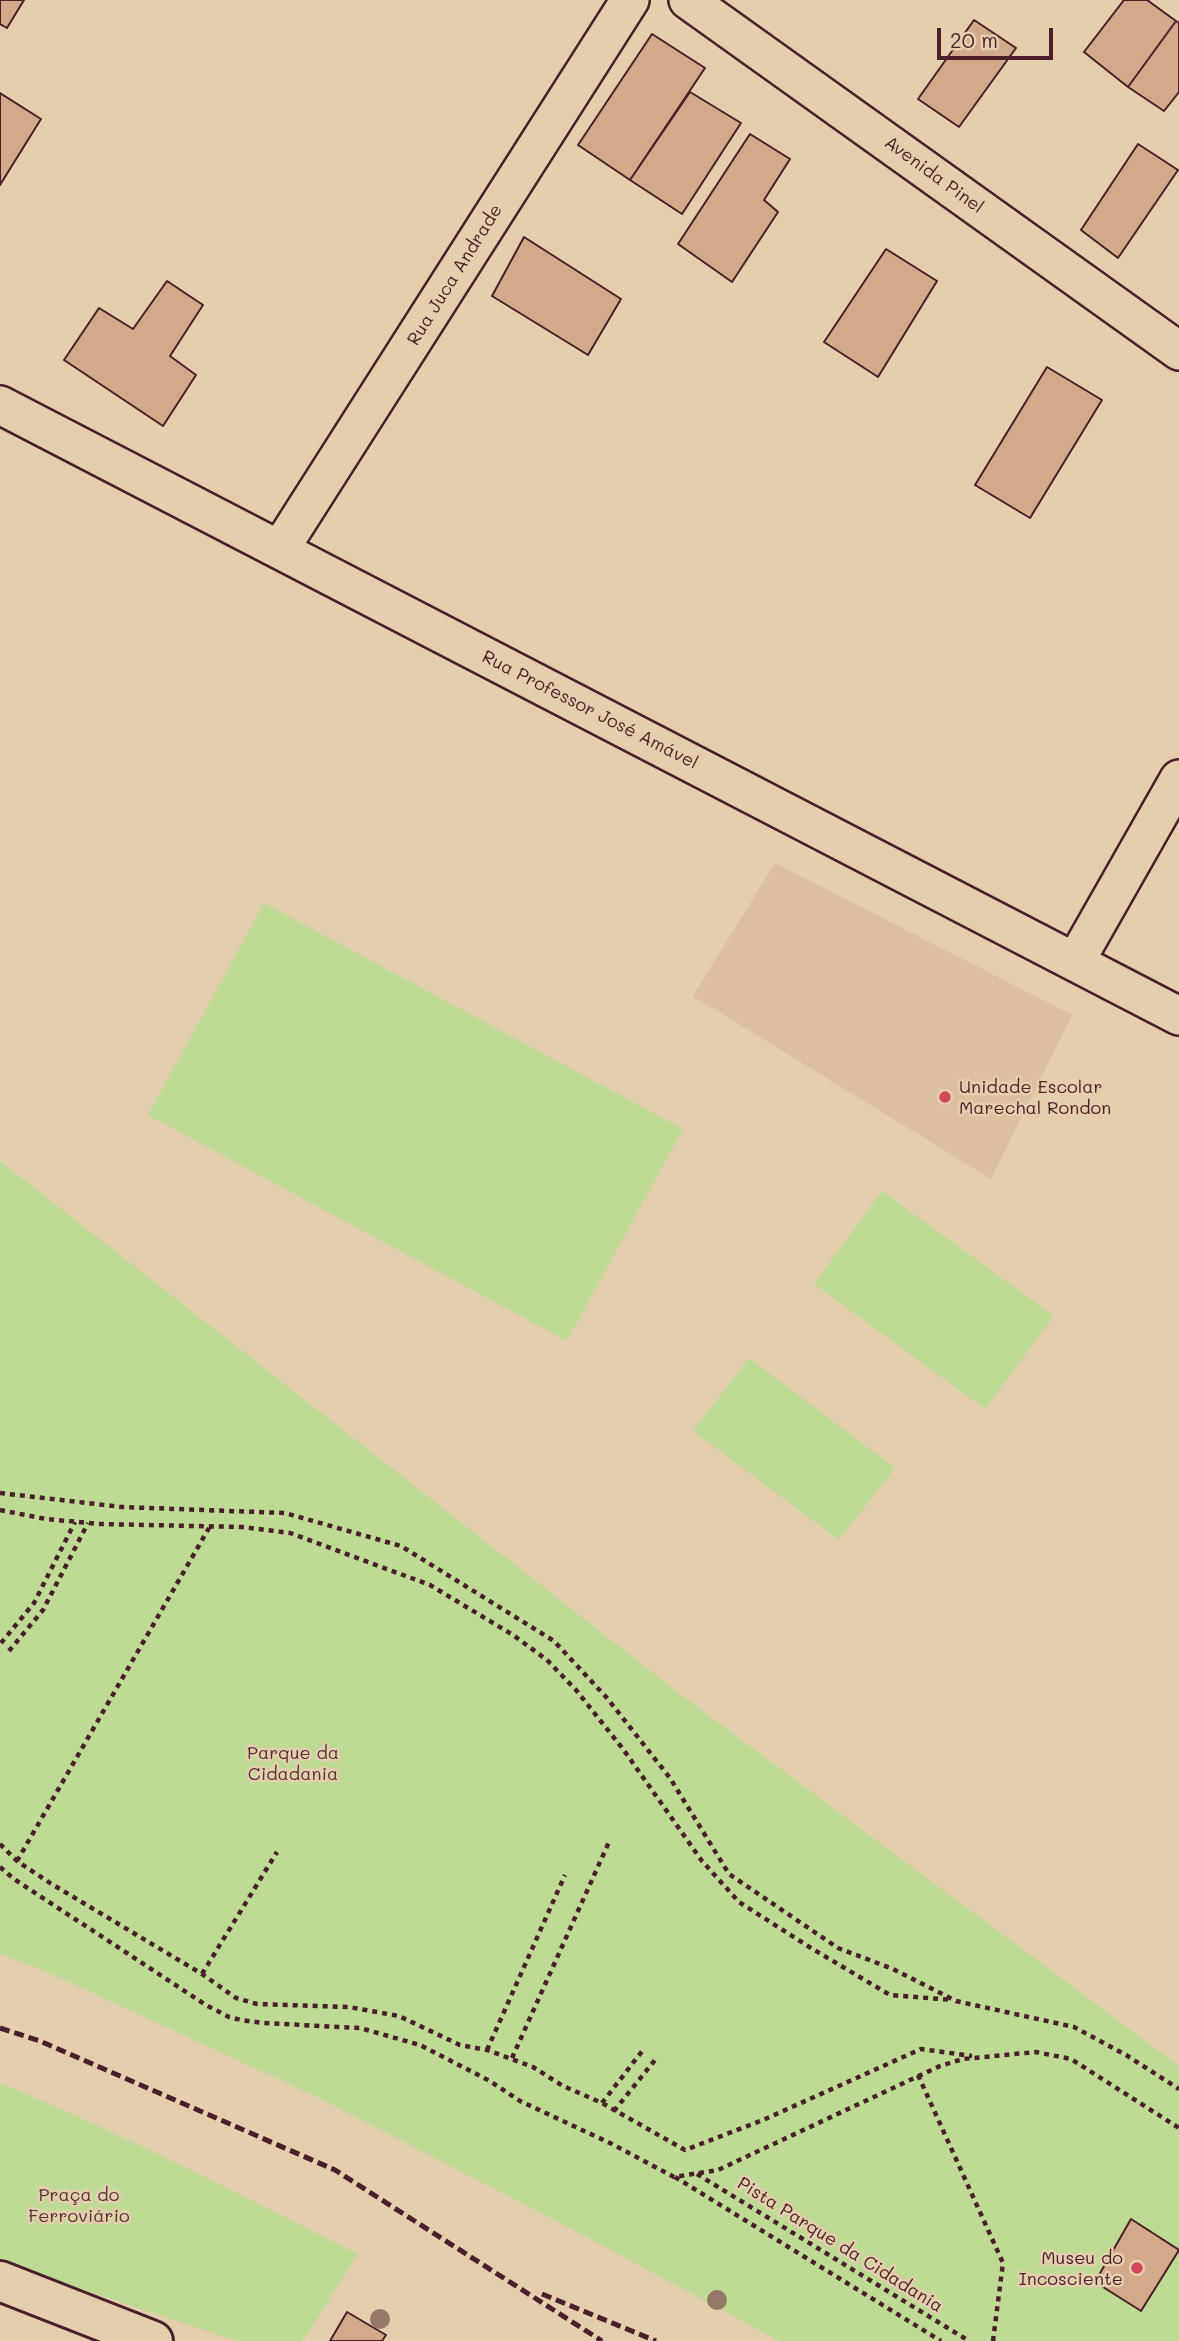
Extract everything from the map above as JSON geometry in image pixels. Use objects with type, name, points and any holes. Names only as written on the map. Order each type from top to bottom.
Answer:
[{"type":"main road","points":[[0,2281],[153,2341]]},
{"type":"street","name":"Rua Juca Andrade","points":[[280,549],[630,0]]},
{"type":"street","name":"Avenida Pinel","points":[[688,0],[1179,351]]},
{"type":"street","name":"Rua Professor José Amável","points":[[0,405],[1179,1017]]},
{"type":"street","points":[[1075,962],[1179,779]]},
{"type":"path","points":[[0,1493],[122,1507],[285,1513],[401,1546],[554,1641],[607,1698],[670,1778],[729,1874],[838,1948],[893,1969],[957,2001]]},
{"type":"path","points":[[0,1510],[75,1522],[242,1527],[289,1533],[430,1585],[513,1635],[547,1660],[576,1690],[623,1749],[702,1861],[739,1902],[890,1994],[957,2001],[1074,2027],[1179,2088]]},
{"type":"path","points":[[1,1643],[34,1603],[75,1522]]},
{"type":"path","points":[[9,1651],[43,1610],[88,1523]]},
{"type":"path","points":[[17,1861],[209,1527]]},
{"type":"path","points":[[512,2058],[609,1842]]},
{"type":"path","points":[[0,1844],[17,1861],[202,1974],[236,1998],[257,2004],[349,2007],[399,2016],[460,2045],[487,2050],[533,2067],[563,2086],[602,2103],[685,2150],[763,2120],[921,2049],[982,2057]]},
{"type":"path","points":[[202,1974],[277,1852]]},
{"type":"path","name":"Pista Parque da Cidadania","points":[[0,1867],[82,1924],[206,2005],[229,2017],[263,2024],[360,2028],[420,2045],[490,2081],[520,2101],[674,2177],[941,2341]]},
{"type":"path","points":[[487,2050],[565,1875]]},
{"type":"path","points":[[602,2103],[643,2050]]},
{"type":"path","points":[[674,2177],[718,2169],[918,2076],[963,2059],[982,2057],[1036,2052],[1071,2059],[1179,2127]]},
{"type":"path","points":[[614,2111],[655,2060]]},
{"type":"path","points":[[918,2076],[1003,2263],[993,2341]]},
{"type":"path","name":"Pista Parque da Cidadania","points":[[696,2173],[969,2341]]},
{"type":"shaded area","name":"Unidade Escolar Marechal Rondon","points":[[775,863],[1072,1015],[991,1179],[693,996]]},
{"type":"green space","points":[[264,903],[683,1129],[567,1341],[148,1115]]},
{"type":"green space","name":"Parque da Cidadania","points":[[0,1161],[676,1691],[1179,2066],[1179,2341],[779,2341],[570,2228],[319,2098],[45,1971],[0,1954]]},
{"type":"green space","points":[[882,1191],[1054,1316],[985,1409],[814,1284]]},
{"type":"green space","points":[[749,1358],[895,1468],[839,1540],[693,1431]]},
{"type":"green space","name":"Praça do Ferroviário","points":[[0,2083],[136,2144],[358,2254],[303,2341],[237,2341],[0,2262]]},
{"type":"building","points":[[0,0],[24,0],[7,28],[0,24]]},
{"type":"building","points":[[1124,0],[1147,0],[1176,21],[1128,87],[1084,52]]},
{"type":"building","points":[[974,20],[1016,48],[959,127],[918,99]]},
{"type":"building","points":[[1176,21],[1179,23],[1179,92],[1164,111],[1128,87]]},
{"type":"building","points":[[652,34],[705,68],[630,180],[578,145]]},
{"type":"building","points":[[690,92],[741,123],[682,214],[630,180]]},
{"type":"building","points":[[0,93],[41,119],[0,185]]},
{"type":"building","points":[[750,134],[790,159],[764,200],[778,212],[732,282],[678,244]]},
{"type":"building","points":[[1138,144],[1178,170],[1118,258],[1081,230]]},
{"type":"building","points":[[524,237],[621,299],[588,355],[492,296]]},
{"type":"building","points":[[886,249],[937,281],[878,377],[824,342]]},
{"type":"building","points":[[167,281],[203,305],[170,356],[196,375],[163,426],[64,360],[99,308],[133,329]]},
{"type":"building","points":[[1047,367],[1102,400],[1030,518],[975,485]]},
{"type":"building","name":"Museu do Incosciente","points":[[1131,2219],[1179,2250],[1141,2311],[1095,2282]]},
{"type":"building","points":[[347,2312],[386,2335],[382,2341],[330,2341]]},
{"type":"railway","points":[[0,2028],[40,2041],[335,2170],[602,2341]]},
{"type":"railway","points":[[542,2294],[656,2341]]},
{"type":"place","name":"Unidade Escolar Marechal Rondon","points":[[945,1097]]},
{"type":"place","name":"Museu do Incosciente","points":[[1137,2268]]}]
